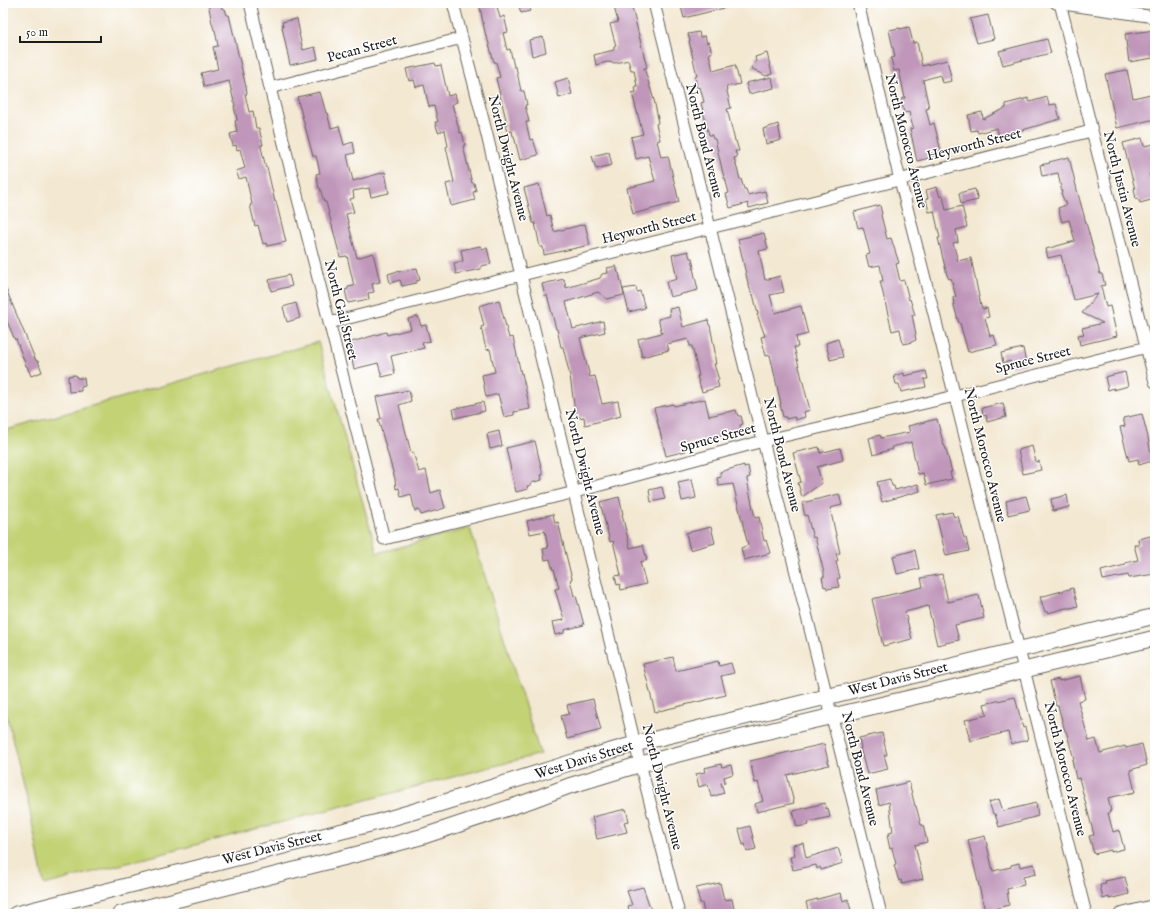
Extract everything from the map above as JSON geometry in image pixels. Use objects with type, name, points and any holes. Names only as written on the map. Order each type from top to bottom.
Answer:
[{"type":"main road","name":"West Davis Street","points":[[16,914],[378,822],[635,744],[1155,616]]},
{"type":"main road","name":"West Davis Street","points":[[120,914],[424,836],[569,786],[641,764],[743,737],[1155,638]]},
{"type":"street","name":"North Gail Street","points":[[250,3],[270,88],[384,539]]},
{"type":"street","name":"North Dwight Avenue","points":[[453,3],[485,127],[635,744],[679,914]]},
{"type":"street","name":"North Bond Avenue","points":[[654,3],[881,914]]},
{"type":"street","name":"North Morocco Avenue","points":[[858,3],[900,180],[1086,914]]},
{"type":"street","points":[[1059,3],[1155,16]]},
{"type":"street","name":"North Justin Avenue","points":[[1059,3],[1091,131],[1151,346],[1155,382]]},
{"type":"street","name":"Pecan Street","points":[[270,88],[462,38]]},
{"type":"street","name":"Heyworth Street","points":[[329,323],[521,276],[1091,131]]},
{"type":"street","name":"Spruce Street","points":[[384,539],[574,492],[763,441],[955,396],[1151,346]]},
{"type":"street","points":[[1120,914],[1155,905]]},
{"type":"green space","points":[[318,342],[377,553],[470,528],[540,754],[44,885],[29,807],[3,701],[3,431]]},
{"type":"building","points":[[208,3],[221,3],[222,9],[225,9],[227,15],[229,15],[246,87],[247,94],[245,94],[249,112],[253,111],[256,128],[259,128],[263,145],[261,145],[261,147],[286,242],[267,246],[266,243],[263,244],[258,225],[255,226],[246,177],[239,179],[236,171],[245,168],[240,149],[237,150],[236,145],[233,146],[230,134],[237,132],[235,121],[237,120],[229,81],[204,87],[201,73],[218,69],[213,47],[218,46]]},
{"type":"building","points":[[479,3],[496,3],[500,18],[504,16],[508,32],[503,33],[507,50],[510,49],[514,67],[516,67],[521,91],[524,91],[527,105],[525,105],[529,122],[526,122],[530,140],[533,139],[538,155],[520,160],[512,131],[507,132],[505,124],[507,124],[496,78],[500,77],[486,37]]},
{"type":"building","points":[[518,3],[527,3],[530,11],[521,13]]},
{"type":"building","points":[[613,3],[631,3],[647,68],[644,68],[658,118],[658,123],[656,124],[660,140],[657,141],[661,157],[668,156],[679,202],[633,214],[627,188],[655,181],[648,156],[636,159],[631,137],[643,134],[632,93],[636,92],[635,86],[637,86],[634,70],[631,70],[628,60],[616,63],[607,62],[596,65],[594,55],[614,50],[614,47],[616,46],[610,24],[618,22]]},
{"type":"building","points":[[680,3],[731,3],[732,6],[684,18]]},
{"type":"building","points":[[988,15],[994,39],[977,43],[970,19]]},
{"type":"building","points":[[297,19],[303,50],[315,47],[318,59],[290,65],[282,22]]},
{"type":"building","points":[[909,27],[913,43],[917,42],[922,66],[947,60],[952,81],[942,83],[940,75],[923,80],[929,108],[926,109],[930,125],[934,123],[942,155],[917,161],[910,129],[913,128],[909,112],[904,113],[901,99],[905,98],[899,70],[894,71],[891,58],[895,57],[889,30]]},
{"type":"building","points":[[1155,30],[1155,49],[1153,49],[1153,58],[1129,62],[1125,34]]},
{"type":"building","points":[[699,32],[700,37],[705,36],[707,43],[709,42],[712,53],[709,53],[713,71],[735,65],[740,84],[726,87],[731,108],[727,109],[739,151],[735,151],[737,157],[734,158],[740,179],[748,195],[765,191],[768,203],[749,208],[748,203],[730,208],[726,194],[729,193],[715,139],[713,139],[712,135],[709,135],[701,103],[704,102],[700,87],[697,88],[695,77],[697,76],[688,34]]},
{"type":"building","points":[[543,37],[546,52],[532,56],[529,40]]},
{"type":"building","points":[[1047,39],[1051,53],[1003,65],[999,51]]},
{"type":"building","points":[[767,53],[772,74],[766,76],[751,68],[756,61],[755,57]]},
{"type":"building","points":[[435,63],[436,66],[441,65],[448,96],[455,94],[457,102],[452,104],[460,133],[462,132],[465,145],[463,146],[472,183],[474,183],[476,191],[473,192],[475,200],[451,206],[446,184],[454,182],[446,147],[448,146],[445,130],[438,132],[435,122],[438,122],[434,106],[429,107],[424,85],[416,87],[414,80],[409,81],[406,69]]},
{"type":"building","points":[[1127,70],[1133,98],[1155,93],[1155,119],[1117,128],[1105,74]]},
{"type":"building","points":[[772,77],[774,88],[749,94],[746,83]]},
{"type":"building","points":[[568,78],[572,94],[559,98],[555,82]]},
{"type":"building","points":[[320,92],[331,128],[339,126],[344,145],[353,142],[355,153],[347,155],[353,181],[385,172],[389,193],[371,197],[369,188],[353,191],[354,198],[350,199],[354,212],[346,214],[357,258],[373,253],[380,282],[372,284],[374,292],[368,293],[369,299],[348,303],[345,290],[348,289],[348,287],[354,286],[347,256],[340,257],[326,202],[324,202],[319,188],[316,174],[320,173],[316,156],[313,156],[297,97]]},
{"type":"building","points":[[1047,97],[1049,105],[1056,104],[1060,119],[999,137],[997,128],[978,133],[977,130],[971,131],[968,115],[982,112],[983,119],[1006,108],[1006,104],[1028,98],[1030,102]]},
{"type":"building","points":[[778,124],[781,140],[766,144],[763,129]]},
{"type":"building","points":[[1142,138],[1144,146],[1155,144],[1155,155],[1151,156],[1155,173],[1149,174],[1155,199],[1140,203],[1138,198],[1136,199],[1135,189],[1123,143]]},
{"type":"building","points":[[609,152],[612,165],[596,169],[592,156]]},
{"type":"building","points":[[1069,157],[1100,274],[1102,274],[1105,285],[1101,286],[1106,307],[1110,306],[1117,336],[1080,345],[1078,335],[1084,334],[1082,328],[1103,323],[1082,313],[1098,294],[1074,300],[1061,255],[1048,258],[1046,249],[1075,241],[1069,220],[1062,222],[1058,208],[1066,205],[1061,193],[1058,173],[1042,176],[1040,165]]},
{"type":"building","points":[[539,184],[547,216],[550,215],[554,232],[585,224],[590,245],[544,255],[543,247],[540,247],[535,223],[533,223],[524,188]]},
{"type":"building","points":[[937,187],[940,197],[943,196],[946,210],[962,206],[967,227],[956,230],[958,242],[953,243],[958,261],[971,258],[981,306],[983,309],[987,308],[989,317],[985,318],[990,336],[994,335],[997,345],[968,352],[954,306],[953,297],[956,297],[951,278],[949,279],[947,275],[938,238],[940,238],[934,211],[929,212],[926,199],[928,198],[926,190]]},
{"type":"building","points":[[975,189],[978,200],[961,204],[959,193]]},
{"type":"building","points":[[880,205],[887,239],[891,238],[899,263],[896,264],[900,281],[904,280],[909,300],[910,299],[915,315],[912,315],[916,340],[909,343],[903,344],[900,329],[892,331],[880,281],[883,281],[880,265],[869,267],[866,255],[870,254],[863,227],[858,228],[854,212]]},
{"type":"building","points":[[764,233],[768,249],[759,251],[765,280],[780,276],[784,292],[770,295],[775,313],[801,306],[808,334],[796,337],[798,347],[794,347],[810,410],[804,412],[805,417],[795,420],[795,417],[786,419],[786,417],[783,417],[770,355],[766,356],[761,337],[765,336],[757,314],[753,294],[752,295],[748,283],[738,239]]},
{"type":"building","points":[[480,246],[483,249],[487,248],[491,264],[481,266],[481,269],[456,274],[454,263],[463,261],[461,250]]},
{"type":"building","points":[[688,251],[690,258],[692,258],[698,290],[670,297],[666,282],[677,279],[672,255]]},
{"type":"building","points":[[616,266],[624,295],[607,299],[598,292],[566,302],[573,329],[603,321],[605,332],[580,338],[590,377],[595,376],[602,404],[618,401],[621,416],[585,425],[584,417],[579,418],[578,415],[576,415],[570,376],[563,347],[561,347],[547,295],[545,296],[542,284],[564,279],[566,288],[600,278],[602,274],[608,273],[607,268]]},
{"type":"building","points":[[417,268],[420,280],[416,281],[416,283],[402,286],[400,280],[390,283],[388,274]]},
{"type":"building","points":[[289,275],[292,286],[271,291],[269,280]]},
{"type":"building","points":[[3,282],[42,372],[31,376],[26,366],[16,339],[15,340],[3,312]]},
{"type":"building","points":[[636,287],[637,292],[640,291],[645,308],[629,312],[623,289]]},
{"type":"building","points":[[499,300],[509,338],[513,337],[530,409],[514,412],[514,415],[504,417],[498,394],[486,397],[482,375],[495,372],[490,349],[487,350],[485,345],[481,327],[484,326],[479,306]]},
{"type":"building","points":[[296,303],[300,318],[287,322],[283,307]]},
{"type":"building","points":[[678,307],[683,327],[708,320],[715,352],[716,364],[714,364],[719,380],[717,380],[719,387],[702,392],[697,376],[699,376],[692,346],[690,346],[688,339],[667,344],[669,350],[642,357],[638,339],[662,333],[658,319],[670,316],[669,309]]},
{"type":"building","points":[[418,316],[421,326],[426,325],[430,341],[422,343],[424,348],[391,356],[395,374],[382,377],[378,363],[354,369],[348,343],[386,332],[387,335],[411,329],[408,319]]},
{"type":"building","points":[[838,339],[843,357],[830,360],[826,343]]},
{"type":"building","points":[[1023,348],[1026,364],[1011,367],[1010,361],[1003,363],[1001,353]]},
{"type":"building","points":[[926,371],[928,379],[924,379],[926,387],[901,392],[899,384],[896,384],[894,376],[904,373],[904,376]]},
{"type":"building","points":[[1125,372],[1128,386],[1108,390],[1105,377]]},
{"type":"building","points":[[76,375],[77,378],[84,378],[85,386],[81,387],[81,391],[69,392],[68,376]]},
{"type":"building","points":[[409,390],[411,401],[399,405],[411,453],[413,452],[419,472],[426,470],[431,493],[440,490],[445,508],[421,515],[419,510],[415,511],[411,494],[401,497],[399,488],[396,489],[395,479],[378,419],[381,419],[376,397]]},
{"type":"building","points":[[705,399],[709,416],[736,410],[738,416],[741,416],[743,424],[740,425],[741,431],[684,445],[686,451],[666,456],[654,408],[673,404],[674,406]]},
{"type":"building","points":[[483,402],[485,411],[455,418],[453,409]]},
{"type":"building","points":[[1003,403],[1006,417],[987,422],[986,415],[983,416],[982,408]]},
{"type":"building","points":[[1142,414],[1152,461],[1139,465],[1138,459],[1129,461],[1120,427],[1125,426],[1123,418]]},
{"type":"building","points":[[937,419],[952,472],[950,472],[952,479],[926,485],[923,473],[918,474],[911,442],[892,447],[893,449],[873,455],[869,438],[880,435],[881,438],[910,432],[908,426]]},
{"type":"building","points":[[499,431],[502,446],[490,449],[487,434]]},
{"type":"building","points":[[535,441],[543,475],[541,475],[542,480],[531,483],[531,485],[527,486],[528,489],[516,492],[506,448]]},
{"type":"building","points":[[1032,446],[1036,462],[1039,461],[1041,470],[1023,474],[1018,450]]},
{"type":"building","points":[[819,447],[820,453],[840,448],[843,460],[817,467],[822,483],[802,497],[798,483],[801,482],[793,453]]},
{"type":"building","points":[[744,465],[744,467],[748,466],[750,477],[747,478],[747,480],[755,518],[759,517],[764,541],[766,540],[770,553],[744,560],[741,548],[748,545],[733,484],[719,486],[717,478],[721,477],[720,472]]},
{"type":"building","points":[[692,479],[696,498],[682,501],[678,482]]},
{"type":"building","points":[[890,479],[895,490],[918,484],[920,491],[882,502],[877,482]]},
{"type":"building","points":[[662,487],[665,499],[651,502],[649,490]]},
{"type":"building","points":[[839,494],[842,505],[830,508],[840,553],[836,554],[838,561],[836,562],[840,578],[837,579],[839,587],[827,589],[826,586],[824,587],[822,577],[824,577],[824,573],[815,537],[813,538],[802,503]]},
{"type":"building","points":[[1067,495],[1069,507],[1053,511],[1051,499]]},
{"type":"building","points":[[1026,496],[1030,510],[1008,515],[1006,501]]},
{"type":"building","points":[[619,497],[630,548],[643,545],[647,560],[640,562],[646,584],[621,590],[620,584],[617,585],[615,576],[621,575],[613,541],[610,542],[600,502]]},
{"type":"building","points":[[952,512],[954,517],[958,516],[969,551],[946,556],[936,515]]},
{"type":"building","points":[[553,514],[555,523],[558,522],[572,579],[570,580],[574,596],[576,596],[584,625],[564,630],[564,633],[555,635],[552,622],[564,620],[555,589],[559,588],[554,569],[553,570],[550,559],[545,560],[543,549],[548,548],[545,531],[530,534],[527,521]]},
{"type":"building","points":[[711,527],[715,543],[690,550],[686,533]]},
{"type":"building","points":[[1155,535],[1155,574],[1129,578],[1128,575],[1103,580],[1101,571],[1138,560],[1134,545],[1139,545],[1138,539]]},
{"type":"building","points":[[915,550],[919,569],[897,574],[893,556]]},
{"type":"building","points":[[942,574],[948,602],[979,595],[984,618],[955,625],[959,640],[937,645],[928,606],[905,612],[912,639],[883,646],[872,599],[923,587],[921,578]]},
{"type":"building","points":[[1073,588],[1078,606],[1048,613],[1045,612],[1040,597]]},
{"type":"building","points":[[673,657],[676,671],[718,661],[719,666],[731,663],[734,673],[721,676],[726,695],[655,712],[643,664]]},
{"type":"building","points":[[1080,676],[1085,699],[1078,701],[1089,741],[1096,739],[1100,753],[1125,746],[1126,748],[1142,744],[1147,765],[1130,770],[1135,792],[1108,798],[1111,811],[1108,813],[1113,832],[1119,830],[1124,849],[1111,852],[1111,850],[1094,854],[1089,836],[1094,835],[1079,778],[1076,779],[1072,760],[1074,759],[1058,706],[1056,706],[1050,681],[1059,679],[1059,681]]},
{"type":"building","points":[[1015,697],[1023,728],[1025,727],[1028,740],[1011,744],[1008,732],[970,741],[965,720],[987,715],[984,704]]},
{"type":"building","points":[[593,699],[601,730],[567,739],[561,716],[569,714],[567,705]]},
{"type":"building","points":[[882,733],[887,755],[884,755],[888,769],[867,774],[859,738]]},
{"type":"building","points":[[824,744],[829,765],[787,775],[794,803],[757,812],[755,804],[763,801],[758,782],[755,783],[750,761]]},
{"type":"building","points":[[721,764],[722,767],[731,765],[733,774],[724,777],[725,782],[721,783],[724,793],[711,797],[708,784],[699,787],[696,774],[705,772],[704,768]]},
{"type":"building","points":[[909,782],[927,842],[915,845],[923,879],[902,884],[901,880],[899,881],[894,865],[896,864],[892,848],[890,849],[887,835],[893,832],[889,802],[879,805],[876,790]]},
{"type":"building","points":[[999,799],[1003,811],[1036,803],[1038,816],[999,827],[989,802]]},
{"type":"building","points":[[825,803],[830,817],[808,822],[809,825],[797,827],[793,811]]},
{"type":"building","points":[[626,809],[629,821],[624,822],[627,832],[597,839],[592,817]]},
{"type":"building","points":[[750,826],[756,849],[747,851],[745,844],[743,845],[739,829]]},
{"type":"building","points":[[985,836],[993,871],[1011,867],[1011,865],[1019,863],[1020,867],[1034,864],[1036,874],[1023,877],[1024,885],[1007,889],[1009,905],[985,911],[968,840]]},
{"type":"building","points":[[803,843],[806,858],[838,848],[843,863],[821,870],[820,867],[817,869],[816,865],[793,870],[790,857],[795,856],[793,845]]},
{"type":"building","points":[[1125,877],[1129,894],[1103,899],[1100,885],[1106,884],[1105,881]]},
{"type":"building","points":[[720,883],[724,900],[732,899],[735,914],[704,914],[702,903],[700,903],[696,888]]},
{"type":"building","points":[[643,887],[651,910],[647,911],[648,914],[630,914],[628,906],[632,905],[627,891]]},
{"type":"building","points":[[841,893],[843,901],[848,899],[852,914],[809,914],[806,902]]}]
